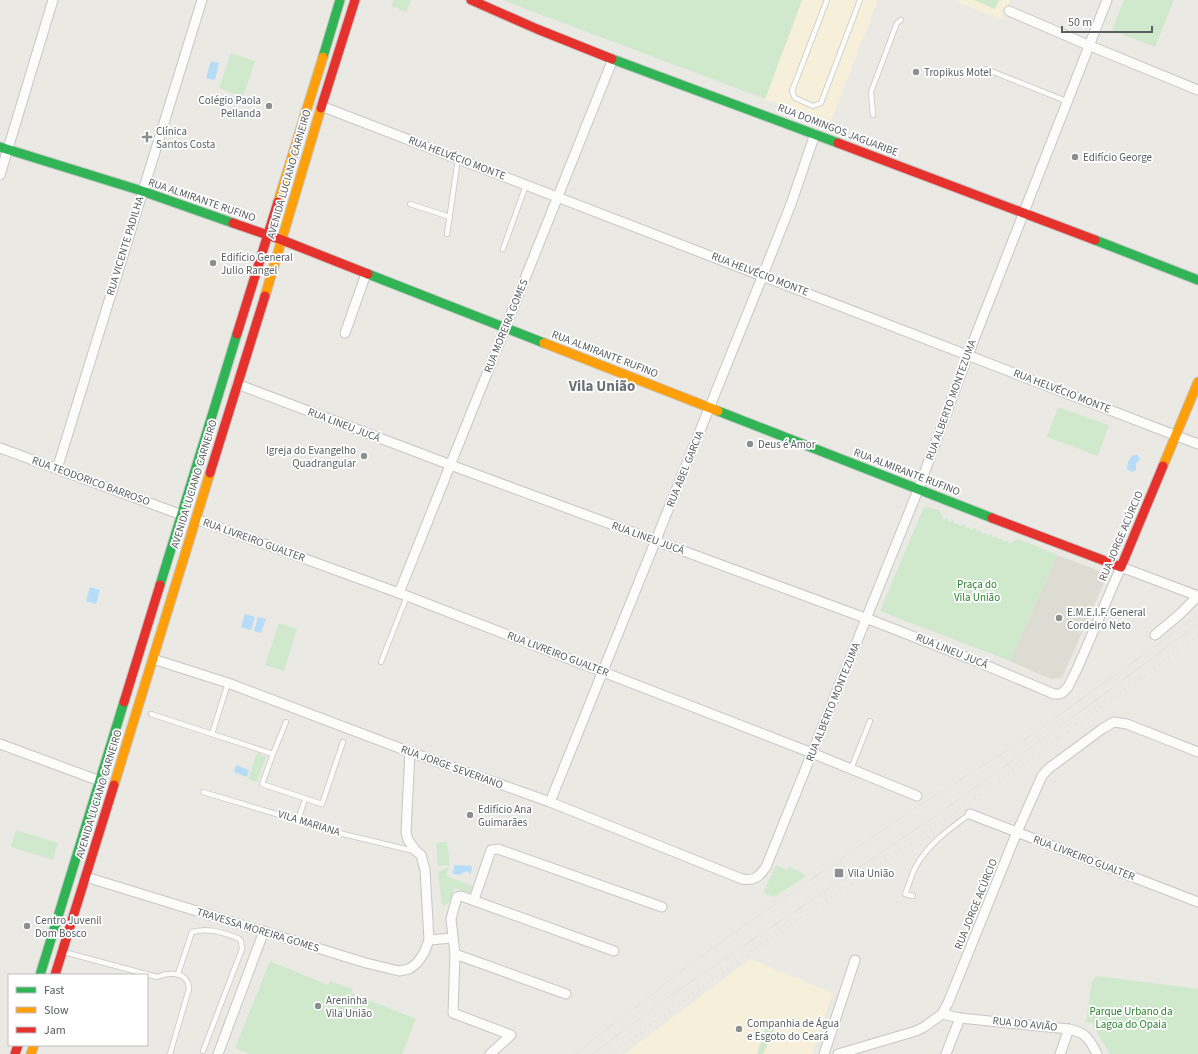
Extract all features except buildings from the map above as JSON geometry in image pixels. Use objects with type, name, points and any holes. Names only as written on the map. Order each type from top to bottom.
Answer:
[{"type":"street","points":[[0,174],[4,148],[53,0]]},
{"type":"street","name":"RUA VICENTE PADILHA","points":[[57,469],[202,0]]},
{"type":"street","name":"AVENIDA LUCIANO CARNEIRO","points":[[40,974],[340,0]]},
{"type":"street","name":"AVENIDA LUCIANO CARNEIRO","points":[[55,974],[355,0]]},
{"type":"street","name":"RUA DOMINGOS JAGUARIBE","points":[[471,0],[537,29],[613,59],[1023,212],[1198,280]]},
{"type":"street","name":"RUA ALBERTO MONTEZUMA","points":[[749,880],[753,880],[760,876],[766,867],[918,490],[1023,212],[1107,0]]},
{"type":"street","points":[[1009,11],[1198,90]]},
{"type":"street","points":[[332,25],[346,29]]},
{"type":"street","name":"RUA MOREIRA GOMES","points":[[403,595],[504,328],[613,59]]},
{"type":"street","name":"RUA HELVÉCIO MONTE","points":[[322,106],[1198,444]]},
{"type":"street","name":"RUA ABEL GARCIA","points":[[550,802],[763,275],[791,204],[815,134]]},
{"type":"street","name":"RUA ALMIRANTE RUFINO","points":[[4,148],[142,191],[282,240],[918,490],[1198,596]]},
{"type":"street","points":[[345,333],[366,274]]},
{"type":"street","name":"RUA JORGE ACÚRCIO","points":[[1058,694],[1068,687],[1077,670],[1198,382]]},
{"type":"street","name":"RUA LINEU JUCÁ","points":[[237,384],[451,466],[866,618],[971,658],[1054,694],[1058,694]]},
{"type":"street","name":"RUA TEODORICO BARROSO","points":[[0,448],[182,515]]},
{"type":"street","name":"RUA LIVREIRO GUALTER","points":[[196,519],[403,595],[812,753],[917,796]]},
{"type":"street","points":[[1155,635],[1180,614],[1198,596]]},
{"type":"street","name":"RUA JORGE SEVERIANO","points":[[153,658],[228,683],[410,752],[550,802],[734,876],[749,880]]},
{"type":"street","name":"RUA JORGE ACÚRCIO","points":[[838,1054],[916,1031],[928,1025],[942,1014],[948,1004],[1017,832],[1042,776],[1048,769],[1108,724],[1114,722],[1127,724],[1198,752]]},
{"type":"street","points":[[0,744],[100,781]]},
{"type":"street","points":[[410,752],[406,832],[408,840],[421,855],[425,870],[429,940],[452,938]]},
{"type":"street","name":"RUA LIVREIRO GUALTER","points":[[970,814],[1198,902]]},
{"type":"street","points":[[474,900],[491,850],[498,850],[662,907]]},
{"type":"street","name":"TRAVESSA MOREIRA GOMES","points":[[86,877],[366,963],[399,971],[409,969],[417,963],[424,953],[429,940]]},
{"type":"street","points":[[490,1054],[511,1035],[453,1013],[455,954],[451,919],[457,897],[461,896],[474,900],[614,951]]},
{"type":"street","points":[[218,1054],[264,932]]},
{"type":"street","points":[[455,954],[566,994]]},
{"type":"street","points":[[824,1054],[855,960]]},
{"type":"street","name":"RUA DO AVIÃO","points":[[942,1014],[960,1018],[1069,1028],[1086,1036],[1097,1054]]},
{"type":"street","points":[[946,1054],[960,1018]]},
{"type":"street","points":[[1060,1054],[1069,1028]]},
{"type":"lane","points":[[827,0],[792,91],[795,98],[813,106],[821,103],[860,0]]},
{"type":"lane","points":[[873,115],[872,92],[875,81],[897,23],[901,20]]},
{"type":"lane","points":[[986,70],[1066,101]]},
{"type":"lane","points":[[447,234],[458,159]]},
{"type":"lane","points":[[503,249],[526,185]]},
{"type":"lane","points":[[410,204],[450,217]]},
{"type":"lane","points":[[381,662],[403,595]]},
{"type":"lane","points":[[212,734],[228,683]]},
{"type":"lane","points":[[151,714],[273,754]]},
{"type":"lane","points":[[851,769],[870,721]]},
{"type":"lane","points":[[286,722],[262,784],[322,804],[343,742]]},
{"type":"lane","name":"VILA MARIANA","points":[[203,792],[344,834],[416,851]]},
{"type":"lane","points":[[298,820],[304,802]]},
{"type":"lane","points":[[913,896],[905,894],[915,868],[923,855],[947,829],[970,814]]},
{"type":"lane","points":[[178,974],[192,932],[200,930],[215,930],[238,938],[241,941],[242,949],[203,1051]]},
{"type":"lane","points":[[63,952],[146,974]]},
{"type":"lane","points":[[148,975],[157,977],[171,973],[178,974],[185,978],[188,982],[189,989],[170,1054]]},
{"type":"shaded area","points":[[802,0],[878,0],[830,124],[765,99]]},
{"type":"shaded area","points":[[953,0],[1010,0],[1002,20]]},
{"type":"shaded area","name":"E.M.E.I.F. General Cordeiro Neto","points":[[1057,555],[1108,574],[1062,678],[1051,679],[1010,661]]},
{"type":"shaded area","name":"Companhia de Água e Esgoto do Ceará","points":[[750,959],[833,993],[812,1054],[624,1054]]},
{"type":"green space","points":[[394,0],[411,0],[406,12],[391,6]]},
{"type":"green space","points":[[502,0],[802,0],[765,99]]},
{"type":"green space","points":[[974,0],[999,0],[995,9]]},
{"type":"green space","points":[[1124,0],[1174,0],[1155,47],[1112,30]]},
{"type":"green space","points":[[231,53],[255,61],[243,97],[219,88]]},
{"type":"green space","points":[[1058,407],[1109,425],[1098,456],[1047,437]]},
{"type":"green space","name":"Praça do Vila União","points":[[926,507],[939,510],[944,520],[947,518],[949,522],[953,520],[955,524],[958,523],[960,526],[964,524],[966,528],[969,527],[971,530],[975,528],[977,532],[980,531],[982,534],[986,533],[987,536],[991,534],[993,538],[996,536],[998,540],[1002,538],[1003,542],[1007,540],[1009,544],[1019,539],[1057,555],[1010,661],[880,611],[923,509]]},
{"type":"green space","points":[[279,623],[297,629],[284,671],[265,665]]},
{"type":"green space","points":[[257,753],[266,757],[257,782],[248,779]]},
{"type":"green space","points":[[16,830],[58,843],[53,860],[11,847]]},
{"type":"green space","points":[[447,842],[450,865],[438,866],[436,843]]},
{"type":"green space","points":[[776,865],[787,870],[789,867],[806,876],[774,897],[763,893]]},
{"type":"green space","points":[[449,867],[446,876],[473,886],[471,892],[469,893],[454,888],[449,902],[442,906],[438,872]]},
{"type":"green space","name":"Areninha Vila União","points":[[270,961],[328,985],[330,981],[353,989],[351,993],[416,1019],[402,1054],[250,1054],[235,1048]]},
{"type":"green space","name":"Parque Urbano da Lagoa do Opaia","points":[[1097,976],[1198,989],[1198,1054],[1110,1054],[1092,1023],[1086,1022],[1092,981]]},
{"type":"green space","points":[[766,1025],[775,1028],[763,1054],[757,1054]]},
{"type":"water","points":[[211,61],[219,63],[215,80],[206,78]]},
{"type":"water","points":[[1133,455],[1137,455],[1140,459],[1136,464],[1136,470],[1132,472],[1127,469],[1127,467],[1128,461]]},
{"type":"water","points":[[90,587],[100,590],[96,604],[86,601]]},
{"type":"water","points":[[245,614],[255,617],[251,630],[241,627]]},
{"type":"water","points":[[258,617],[266,619],[261,633],[254,631]]},
{"type":"water","points":[[236,765],[249,770],[247,777],[234,772]]},
{"type":"water","points":[[454,865],[472,866],[471,874],[466,871],[459,875],[454,874],[452,872]]},
{"type":"tram line","points":[[575,1054],[696,960],[752,920],[912,810],[1033,734],[1198,615]]},
{"type":"tram line","points":[[592,1054],[680,989],[941,812],[1198,624]]},
{"type":"railway","points":[[611,1054],[765,942],[911,843],[1043,750],[1198,635]]},
{"type":"traffic: fast","points":[[323,57],[340,0]]},
{"type":"traffic: fast","points":[[612,59],[838,143]]},
{"type":"traffic: fast","points":[[0,147],[142,191],[233,223]]},
{"type":"traffic: fast","points":[[1095,240],[1198,280]]},
{"type":"traffic: fast","points":[[368,274],[544,343]]},
{"type":"traffic: fast","points":[[160,585],[237,334]]},
{"type":"traffic: fast","points":[[718,411],[992,518]]},
{"type":"traffic: fast","points":[[40,974],[124,702]]},
{"type":"traffic: slow","points":[[278,202],[323,57]]},
{"type":"traffic: slow","points":[[265,296],[321,108]]},
{"type":"traffic: slow","points":[[544,343],[718,411]]},
{"type":"traffic: slow","points":[[1163,466],[1198,382]]},
{"type":"traffic: slow","points":[[114,785],[210,473]]},
{"type":"traffic: slow","points":[[31,1054],[34,1046]]},
{"type":"traffic: jam","points":[[321,108],[355,0]]},
{"type":"traffic: jam","points":[[471,0],[537,29],[612,59]]},
{"type":"traffic: jam","points":[[838,143],[1095,240]]},
{"type":"traffic: jam","points":[[237,334],[278,202]]},
{"type":"traffic: jam","points":[[233,223],[282,240],[368,274]]},
{"type":"traffic: jam","points":[[210,473],[265,296]]},
{"type":"traffic: jam","points":[[992,518],[1121,567],[1163,466]]},
{"type":"traffic: jam","points":[[124,702],[160,585]]},
{"type":"traffic: jam","points":[[55,974],[114,785]]},
{"type":"traffic: jam","points":[[15,1054],[18,1046]]},
{"type":"place","name":"Tropikus Motel","points":[[916,72]]},
{"type":"place","name":"Colégio Paola Pellanda","points":[[269,106]]},
{"type":"place","name":"Clínica Santos Costa","points":[[147,137]]},
{"type":"place","name":"Edifício George","points":[[1075,157]]},
{"type":"place","name":"Edifício General Julio Rangel","points":[[213,263]]},
{"type":"place","name":"Deus é Amor","points":[[750,444]]},
{"type":"place","name":"Igreja do Evangelho Quadrangular","points":[[364,456]]},
{"type":"place","name":"E.M.E.I.F. General Cordeiro Neto","points":[[1059,618]]},
{"type":"place","name":"Edifício Ana Guimarães","points":[[470,815]]},
{"type":"place","name":"Vila União","points":[[839,873]]},
{"type":"place","name":"Centro Juvenil Dom Bosco","points":[[27,926]]},
{"type":"place","name":"Areninha Vila União","points":[[318,1006]]},
{"type":"place","name":"Companhia de Água e Esgoto do Ceará","points":[[739,1029]]},
{"type":"district","name":"Vila União","points":[[602,386]]}]
